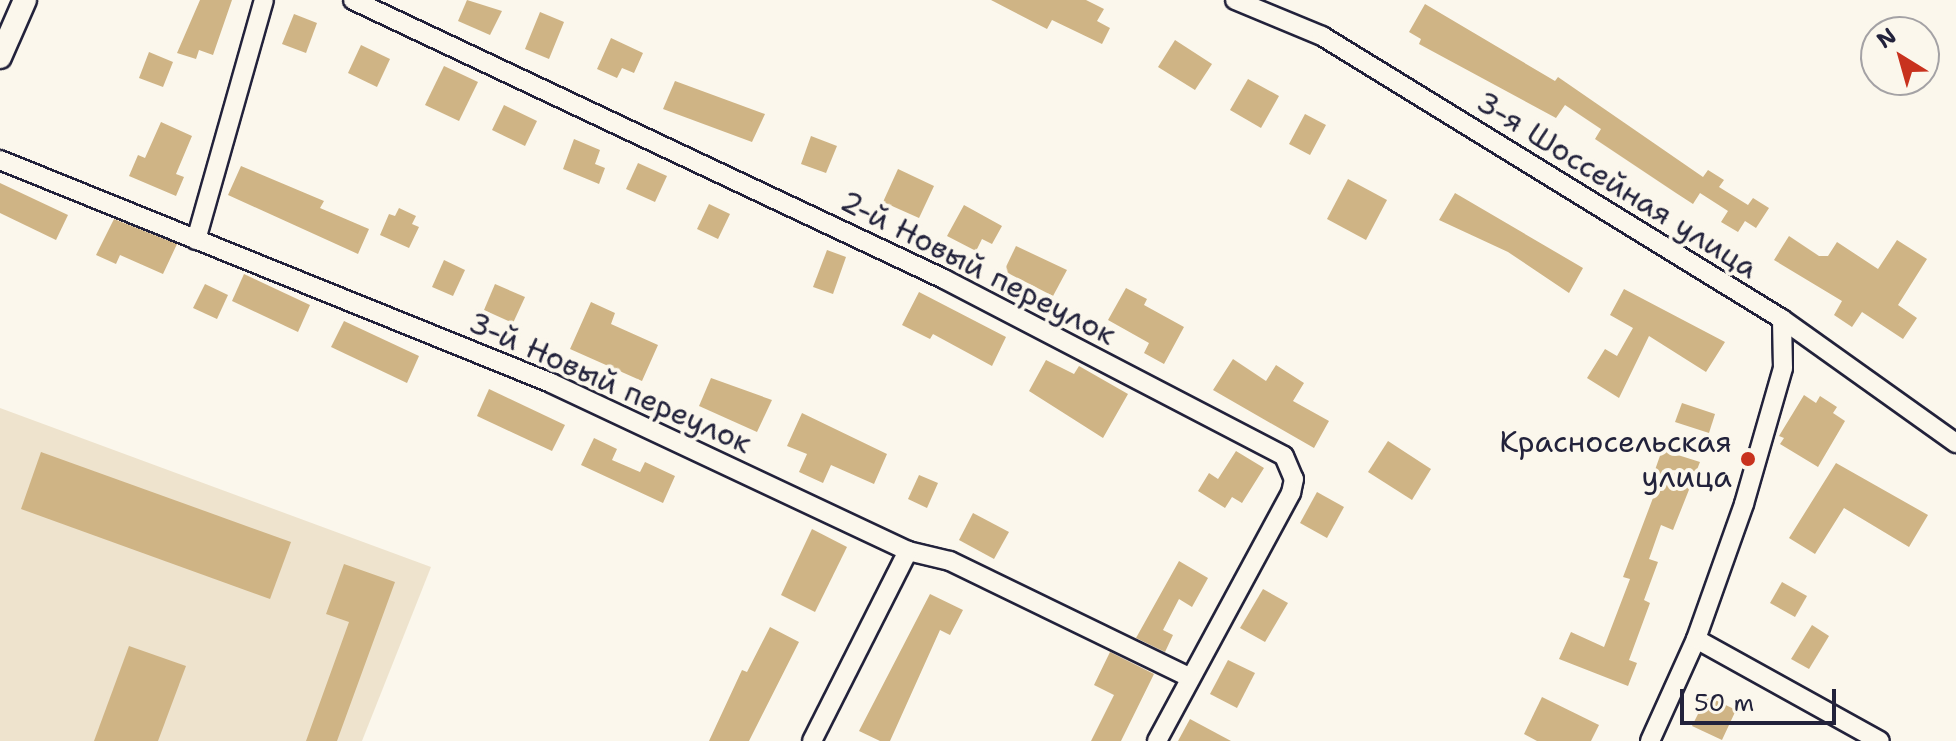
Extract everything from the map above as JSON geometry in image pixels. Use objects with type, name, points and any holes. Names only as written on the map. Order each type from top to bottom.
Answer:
[{"type":"street","points":[[0,57],[25,0]]},
{"type":"street","points":[[196,240],[264,0]]},
{"type":"street","name":"2-й Новый переулок","points":[[353,0],[944,279],[1284,456],[1294,479],[1291,493],[1157,741]]},
{"type":"street","name":"3-я Шоссейная улица","points":[[1235,0],[1322,36],[1782,319],[1956,443]]},
{"type":"street","name":"3-й Новый переулок","points":[[0,160],[551,383],[908,551],[950,561],[1189,677]]},
{"type":"street","points":[[1650,741],[1696,639],[1744,504],[1783,368],[1782,319]]},
{"type":"street","points":[[812,741],[908,551]]},
{"type":"street","points":[[1696,639],[1880,741]]},
{"type":"shaded area","points":[[0,408],[431,567],[362,741],[0,741]]},
{"type":"building","points":[[200,0],[232,0],[213,55],[199,50],[196,59],[177,53]]},
{"type":"building","points":[[467,0],[502,11],[490,35],[458,21]]},
{"type":"building","points":[[991,0],[1086,0],[1104,9],[1097,21],[1110,28],[1102,44],[1052,20],[1047,29]]},
{"type":"building","points":[[1425,4],[1555,81],[1558,77],[1703,177],[1708,170],[1724,180],[1719,187],[1748,205],[1753,198],[1769,208],[1756,228],[1745,221],[1738,232],[1721,222],[1728,211],[1700,193],[1693,204],[1676,193],[1595,139],[1601,129],[1565,105],[1556,118],[1419,44],[1421,39],[1409,32]]},
{"type":"building","points":[[540,12],[564,22],[549,59],[525,49]]},
{"type":"building","points":[[294,14],[317,23],[306,53],[282,44]]},
{"type":"building","points":[[611,38],[643,53],[634,73],[622,68],[617,78],[597,69]]},
{"type":"building","points":[[1175,40],[1212,64],[1195,90],[1158,67]]},
{"type":"building","points":[[361,45],[390,59],[377,87],[348,73]]},
{"type":"building","points":[[149,52],[173,62],[163,87],[139,78]]},
{"type":"building","points":[[444,66],[478,82],[459,121],[425,105]]},
{"type":"building","points":[[1248,79],[1279,96],[1261,128],[1230,110]]},
{"type":"building","points":[[675,81],[765,114],[752,142],[663,109]]},
{"type":"building","points":[[504,105],[537,121],[525,146],[492,130]]},
{"type":"building","points":[[1305,114],[1326,125],[1310,155],[1289,144]]},
{"type":"building","points":[[161,122],[192,136],[176,174],[184,177],[176,196],[129,176],[138,155],[145,158]]},
{"type":"building","points":[[811,136],[837,146],[826,173],[801,164]]},
{"type":"building","points":[[574,139],[600,150],[595,164],[605,168],[599,184],[563,169]]},
{"type":"building","points":[[638,163],[667,176],[655,202],[626,189]]},
{"type":"building","points":[[241,166],[324,201],[320,208],[369,229],[358,254],[228,195]]},
{"type":"building","points":[[898,169],[934,186],[919,218],[883,202]]},
{"type":"building","points":[[1348,179],[1387,200],[1366,240],[1327,219]]},
{"type":"building","points":[[0,183],[68,215],[56,240],[0,213]]},
{"type":"building","points":[[1455,193],[1583,268],[1569,293],[1508,252],[1439,220]]},
{"type":"building","points":[[709,204],[730,214],[718,239],[697,229]]},
{"type":"building","points":[[964,205],[1002,226],[992,244],[982,239],[976,251],[947,236]]},
{"type":"building","points":[[399,208],[416,216],[412,224],[419,227],[409,248],[380,235],[389,214],[395,216]]},
{"type":"building","points":[[114,219],[177,244],[163,274],[120,255],[116,264],[96,255]]},
{"type":"building","points":[[1789,236],[1819,256],[1828,256],[1837,242],[1878,269],[1897,240],[1927,259],[1898,305],[1917,318],[1903,339],[1862,312],[1852,327],[1834,315],[1842,301],[1774,260]]},
{"type":"building","points":[[1016,246],[1067,270],[1053,296],[1004,271]]},
{"type":"building","points":[[827,250],[846,257],[833,294],[813,287]]},
{"type":"building","points":[[444,260],[465,270],[453,296],[432,287]]},
{"type":"building","points":[[244,274],[310,305],[298,332],[232,301]]},
{"type":"building","points":[[205,284],[228,295],[217,319],[193,308]]},
{"type":"building","points":[[495,284],[525,297],[513,323],[484,310]]},
{"type":"building","points":[[1126,288],[1147,299],[1144,305],[1184,327],[1164,364],[1144,353],[1149,343],[1108,320]]},
{"type":"building","points":[[1624,289],[1725,342],[1706,372],[1649,336],[1619,398],[1587,378],[1605,349],[1617,356],[1633,328],[1610,315]]},
{"type":"building","points":[[919,292],[1006,337],[992,366],[933,334],[930,339],[902,325]]},
{"type":"building","points":[[591,302],[615,313],[611,324],[658,345],[642,381],[570,349]]},
{"type":"building","points":[[344,321],[419,356],[407,383],[331,347]]},
{"type":"building","points":[[1233,359],[1266,381],[1276,365],[1304,383],[1293,401],[1329,421],[1314,448],[1213,390]]},
{"type":"building","points":[[1046,360],[1074,374],[1079,366],[1128,394],[1103,438],[1029,391]]},
{"type":"building","points":[[711,378],[772,400],[757,432],[699,406]]},
{"type":"building","points":[[489,389],[565,425],[552,451],[477,416]]},
{"type":"building","points":[[1804,395],[1816,403],[1820,396],[1837,407],[1833,413],[1845,421],[1818,467],[1780,444],[1784,438],[1779,436]]},
{"type":"building","points":[[1682,403],[1715,414],[1709,433],[1675,422]]},
{"type":"building","points":[[802,413],[887,454],[874,484],[831,465],[823,483],[799,472],[807,454],[787,446]]},
{"type":"building","points":[[594,438],[617,449],[612,460],[640,472],[645,462],[675,476],[663,503],[581,465]]},
{"type":"building","points":[[1388,441],[1431,469],[1412,500],[1368,472]]},
{"type":"building","points":[[1662,450],[1700,462],[1673,530],[1661,525],[1649,559],[1658,562],[1644,600],[1650,603],[1629,660],[1637,663],[1628,686],[1559,659],[1571,632],[1604,647],[1630,579],[1623,577],[1656,490],[1649,487]]},
{"type":"building","points":[[1236,451],[1264,468],[1242,503],[1232,497],[1225,508],[1198,491],[1209,473],[1218,479]]},
{"type":"building","points":[[41,452],[291,542],[270,599],[21,509]]},
{"type":"building","points":[[1836,463],[1928,515],[1909,547],[1844,508],[1815,554],[1789,538]]},
{"type":"building","points":[[919,475],[938,483],[927,508],[908,499]]},
{"type":"building","points":[[1317,492],[1344,507],[1327,538],[1300,523]]},
{"type":"building","points":[[973,513],[1009,532],[994,559],[959,540]]},
{"type":"building","points":[[812,529],[847,547],[815,612],[781,595]]},
{"type":"building","points":[[1179,561],[1208,578],[1192,607],[1179,599],[1163,630],[1173,635],[1165,652],[1136,638]]},
{"type":"building","points":[[344,564],[395,582],[337,741],[306,741],[349,622],[326,614]]},
{"type":"building","points":[[1782,582],[1807,596],[1795,617],[1770,603]]},
{"type":"building","points":[[1263,589],[1288,603],[1265,642],[1240,628]]},
{"type":"building","points":[[930,594],[963,610],[950,635],[940,630],[890,741],[880,741],[859,731]]},
{"type":"building","points":[[1812,625],[1829,636],[1809,669],[1791,659]]},
{"type":"building","points":[[770,627],[799,642],[749,741],[709,741],[742,670],[747,672]]},
{"type":"building","points":[[129,646],[186,666],[158,741],[94,741]]},
{"type":"building","points":[[1110,652],[1154,674],[1121,741],[1091,741],[1114,695],[1094,685]]},
{"type":"building","points":[[1228,660],[1255,673],[1237,708],[1210,694]]},
{"type":"building","points":[[1707,696],[1736,710],[1722,740],[1692,726]]},
{"type":"building","points":[[1542,697],[1599,725],[1591,741],[1537,741],[1524,734]]},
{"type":"building","points":[[1190,719],[1231,741],[1178,741]]},
{"type":"place","name":"Красносельская улица","points":[[1748,459]]}]
